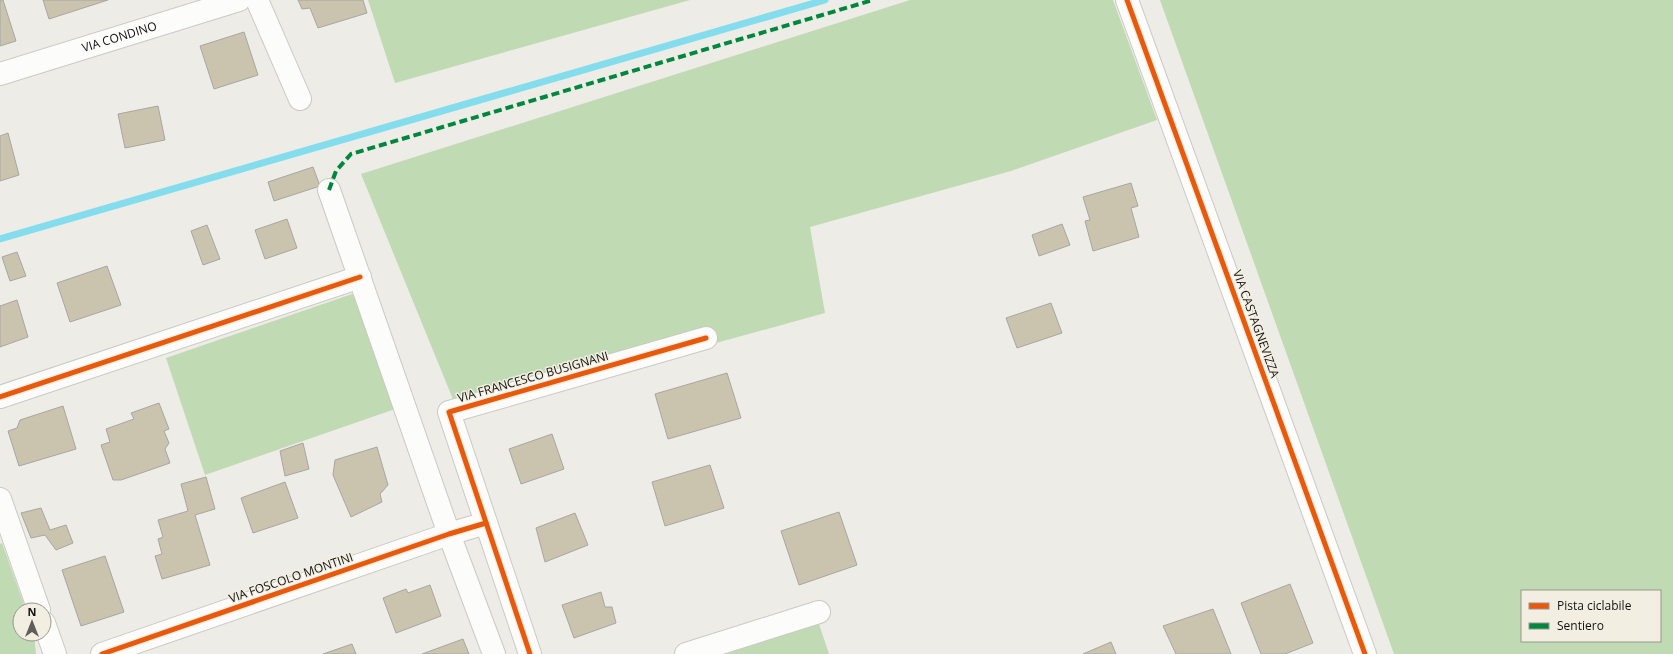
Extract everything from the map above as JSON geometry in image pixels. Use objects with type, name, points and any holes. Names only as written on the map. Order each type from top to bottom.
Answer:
[{"type":"street","name":"VIA CONDINO","points":[[0,74],[239,0]]},
{"type":"street","points":[[257,0],[300,99]]},
{"type":"street","name":"VIA CASTAGNEVIZZA","points":[[1127,0],[1363,653]]},
{"type":"street","points":[[329,190],[449,534],[494,654]]},
{"type":"street","points":[[0,398],[360,277]]},
{"type":"street","name":"VIA FRANCESCO BUSIGNANI","points":[[530,654],[449,412],[706,338]]},
{"type":"street","points":[[0,499],[36,602]]},
{"type":"street","name":"VIA FOSCOLO MONTINI","points":[[102,654],[449,534],[486,523]]},
{"type":"street","points":[[686,654],[819,612]]},
{"type":"street","points":[[51,642],[55,654]]},
{"type":"green space","points":[[368,0],[690,0],[395,83]]},
{"type":"green space","points":[[910,0],[1113,0],[1157,120],[1011,171],[810,227],[825,313],[459,414],[361,174]]},
{"type":"green space","points":[[1160,0],[1673,0],[1673,654],[1394,654]]},
{"type":"green space","points":[[352,294],[362,305],[398,408],[205,475],[166,358]]},
{"type":"green space","points":[[2,543],[23,602],[12,602],[12,642],[35,642],[36,654],[0,654],[0,544]]},
{"type":"green space","points":[[817,618],[829,654],[715,654]]},
{"type":"building","points":[[0,0],[3,0],[16,41],[0,46]]},
{"type":"building","points":[[43,0],[108,0],[49,19]]},
{"type":"building","points":[[298,0],[363,0],[367,13],[318,28],[310,8],[302,9]]},
{"type":"building","points":[[244,32],[258,75],[214,89],[200,46]]},
{"type":"building","points":[[158,106],[165,140],[125,148],[118,114]]},
{"type":"building","points":[[8,133],[19,175],[0,181],[0,136]]},
{"type":"building","points":[[313,167],[320,186],[274,201],[268,182]]},
{"type":"building","points":[[1131,183],[1138,206],[1131,208],[1139,237],[1093,251],[1085,221],[1090,220],[1083,197]]},
{"type":"building","points":[[287,219],[297,248],[265,259],[255,230]]},
{"type":"building","points":[[1062,224],[1070,245],[1039,256],[1032,235]]},
{"type":"building","points":[[207,225],[220,259],[203,265],[191,231]]},
{"type":"building","points":[[17,252],[26,276],[10,281],[2,257]]},
{"type":"building","points":[[107,266],[121,305],[70,322],[57,283]]},
{"type":"building","points":[[17,300],[28,337],[0,347],[0,306]]},
{"type":"building","points":[[1051,303],[1062,333],[1017,348],[1006,318]]},
{"type":"building","points":[[727,373],[741,418],[668,439],[655,394]]},
{"type":"building","points":[[159,403],[169,429],[164,431],[169,443],[165,449],[170,463],[121,480],[113,480],[101,445],[110,442],[106,429],[134,419],[131,413]]},
{"type":"building","points":[[63,406],[76,449],[19,466],[8,431],[17,428],[20,420]]},
{"type":"building","points":[[552,434],[564,469],[521,484],[509,449]]},
{"type":"building","points":[[303,443],[309,469],[285,476],[280,451]]},
{"type":"building","points":[[377,447],[388,485],[380,494],[382,502],[351,517],[333,475],[335,460]]},
{"type":"building","points":[[710,465],[724,508],[665,526],[652,482]]},
{"type":"building","points":[[206,477],[215,509],[195,515],[210,565],[162,579],[155,556],[162,554],[158,539],[163,537],[158,520],[188,511],[181,484]]},
{"type":"building","points":[[285,482],[298,518],[253,533],[241,498]]},
{"type":"building","points":[[41,508],[50,530],[66,525],[73,543],[56,550],[45,535],[31,538],[21,513]]},
{"type":"building","points":[[839,512],[857,565],[799,585],[781,531]]},
{"type":"building","points":[[575,513],[588,545],[545,562],[536,528]]},
{"type":"building","points":[[105,556],[124,612],[81,626],[62,570]]},
{"type":"building","points":[[1290,584],[1313,643],[1285,654],[1261,654],[1241,603]]},
{"type":"building","points":[[430,585],[441,616],[396,633],[383,598],[406,589],[408,593]]},
{"type":"building","points":[[601,592],[605,607],[612,607],[616,623],[574,638],[562,605]]},
{"type":"building","points":[[1213,609],[1231,654],[1176,654],[1163,626]]},
{"type":"building","points":[[463,639],[469,654],[422,654]]},
{"type":"building","points":[[1111,642],[1116,654],[1083,654]]},
{"type":"building","points":[[352,644],[356,654],[323,654]]},
{"type":"waterway","points":[[0,239],[825,0]]},
{"type":"marked path","points":[[329,190],[336,171],[351,154],[873,0]]},
{"type":"cycle path","points":[[1127,0],[1365,654]]},
{"type":"cycle path","points":[[0,397],[360,277]]},
{"type":"cycle path","points":[[530,654],[449,412],[706,338]]},
{"type":"cycle path","points":[[102,654],[449,534],[486,523]]}]
